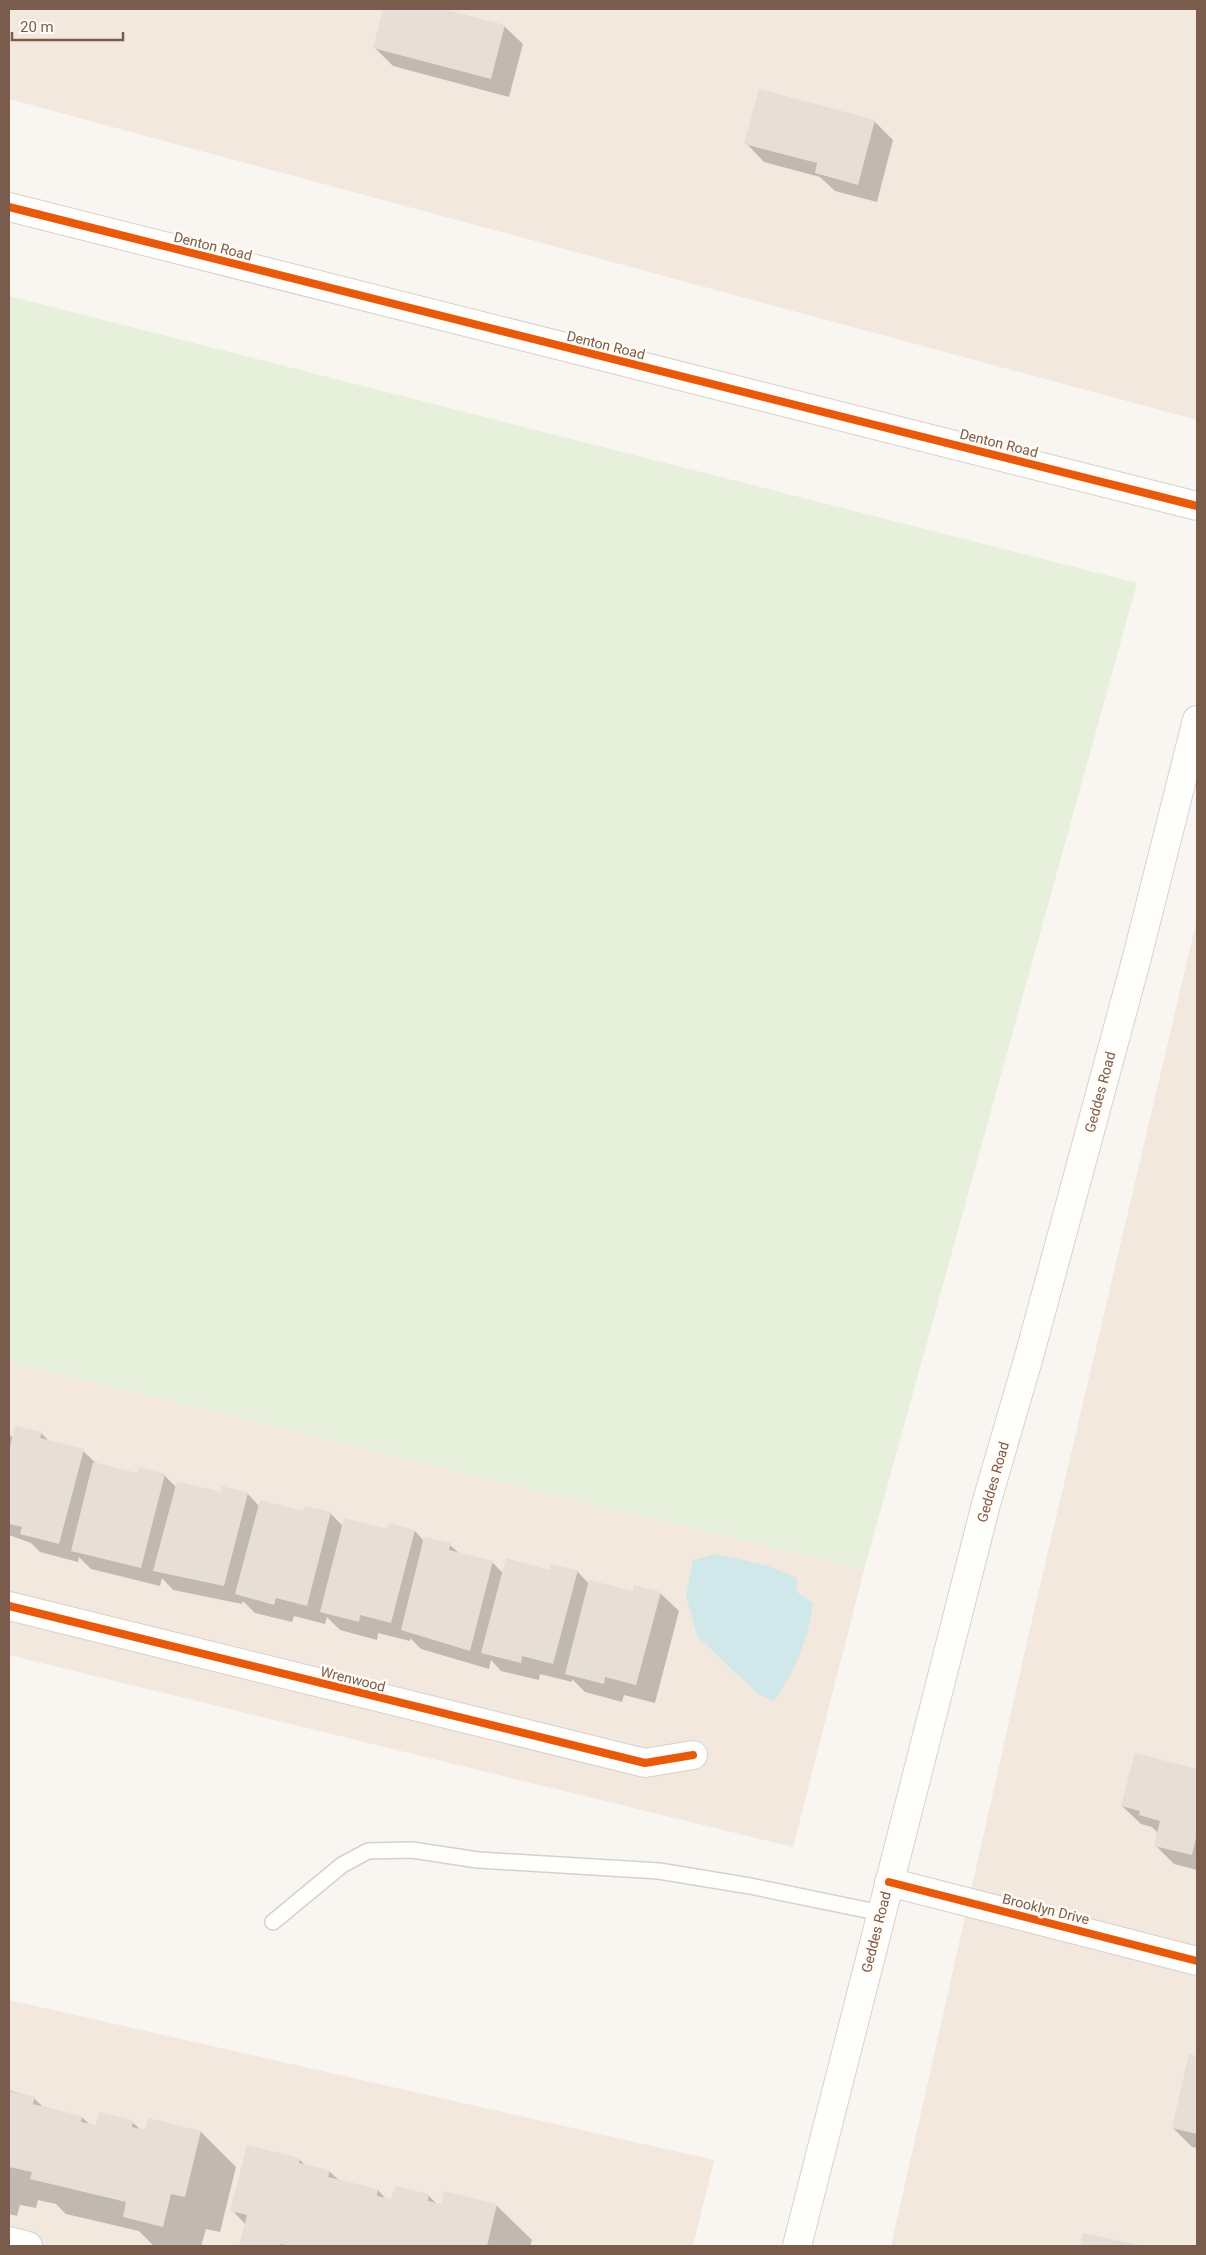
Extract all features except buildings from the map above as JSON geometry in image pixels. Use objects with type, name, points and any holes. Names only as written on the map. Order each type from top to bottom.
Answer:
[{"type":"street","name":"Denton Road","points":[[9,207],[1197,506]]},
{"type":"street","name":"Geddes Road","points":[[797,2246],[986,1504],[1030,1353],[1136,961],[1197,720]]},
{"type":"street","name":"Wrenwood","points":[[9,1606],[645,1763],[692,1755]]},
{"type":"street","name":"Brooklyn Drive","points":[[889,1882],[1197,1961]]},
{"type":"street","points":[[9,2242],[28,2246]]},
{"type":"lane","points":[[273,1922],[342,1865],[368,1850],[412,1850],[478,1860],[659,1871],[750,1886],[881,1914]]},
{"type":"shaded area","points":[[9,9],[1197,9],[1197,420],[9,99]]},
{"type":"shaded area","points":[[1197,919],[1197,2246],[891,2246],[1031,1624]]},
{"type":"shaded area","points":[[9,1362],[864,1570],[793,1847],[9,1655]]},
{"type":"shaded area","points":[[9,2000],[714,2160],[693,2246],[9,2246]]},
{"type":"green space","points":[[9,296],[1137,583],[864,1570],[9,1362]]},
{"type":"water","points":[[717,1554],[768,1566],[797,1578],[797,1592],[813,1603],[808,1630],[800,1655],[774,1701],[758,1694],[697,1636],[686,1596],[693,1560]]},
{"type":"cycle path","points":[[9,207],[1197,506]]},
{"type":"cycle path","points":[[9,1606],[645,1763],[693,1755]]},
{"type":"cycle path","points":[[889,1882],[1197,1961]]}]
